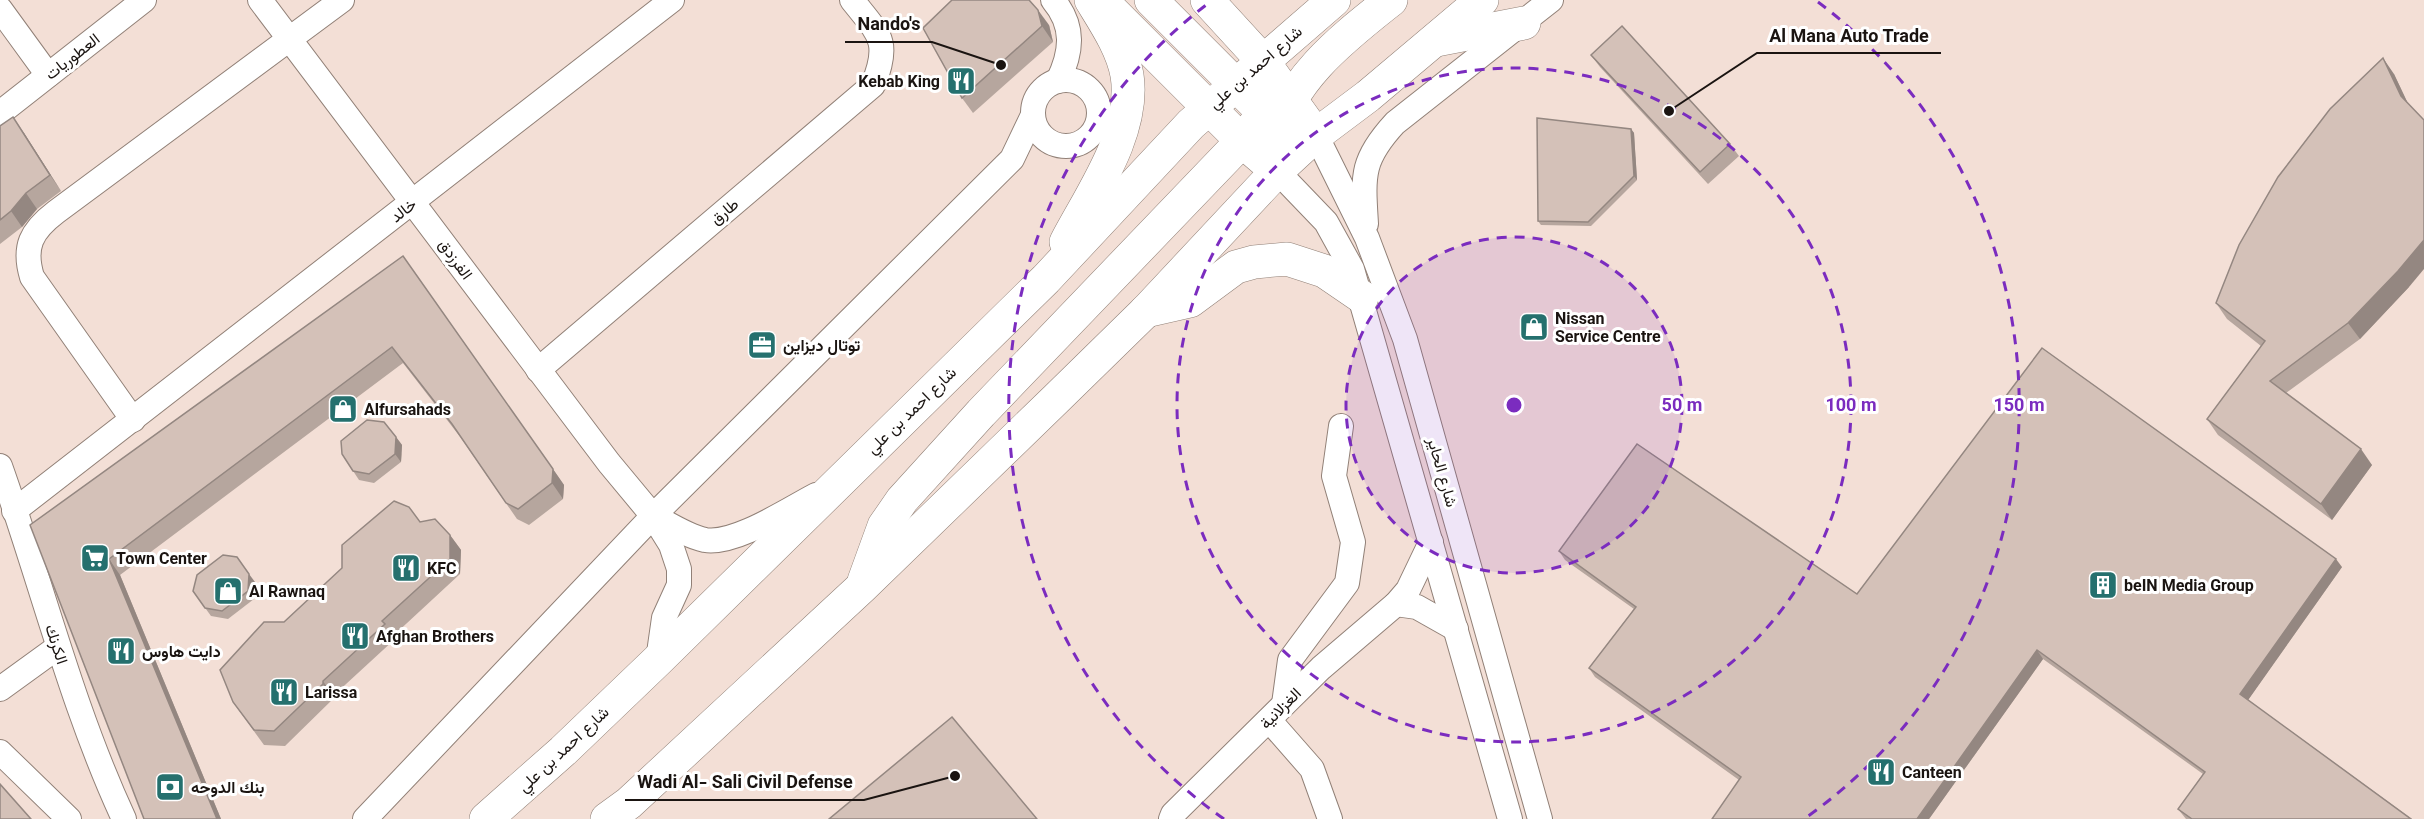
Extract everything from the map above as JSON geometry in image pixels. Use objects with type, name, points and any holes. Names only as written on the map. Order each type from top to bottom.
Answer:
[{"type":"main road","points":[[1046,279],[1117,143],[1127,117],[1127,74],[1115,39],[1091,0]]},
{"type":"main road","points":[[1101,0],[1242,141],[1277,171]]},
{"type":"main road","points":[[1151,0],[1235,84],[1278,113]]},
{"type":"main road","points":[[1207,0],[1262,60],[1270,81],[1270,93],[1278,113],[1291,131],[1316,135]]},
{"type":"main road","name":"شارع احمد بن علي","points":[[486,819],[563,752],[1046,279],[1209,108],[1334,0]]},
{"type":"main road","points":[[862,587],[884,526],[902,500],[981,413],[1242,141],[1278,113],[1336,44],[1391,0]]},
{"type":"main road","points":[[621,814],[862,587],[1146,311],[1277,171],[1316,135],[1482,0]]},
{"type":"main road","points":[[1435,40],[1524,23]]},
{"type":"main road","points":[[1277,171],[1275,150],[1278,113]]},
{"type":"main road","points":[[1146,311],[1190,301],[1236,267],[1254,262],[1287,259],[1324,271],[1362,297]]},
{"type":"street","name":"العطوريات","points":[[0,113],[144,0]]},
{"type":"street","name":"الفرزدق","points":[[260,0],[291,38],[538,370],[653,516],[676,557],[680,578],[664,618],[658,660]]},
{"type":"street","points":[[133,420],[32,278],[26,258],[33,233],[50,216],[342,0]]},
{"type":"street","name":"خالد","points":[[14,511],[672,0]]},
{"type":"street","name":"طارق","points":[[538,370],[873,85],[882,63],[881,37],[852,0]]},
{"type":"street","points":[[1053,0],[1061,10],[1068,27],[1071,45],[1067,63],[1058,81]]},
{"type":"street","points":[[1367,238],[1364,190],[1367,160],[1375,145],[1395,123],[1551,0]]},
{"type":"street","points":[[0,9],[48,75]]},
{"type":"street","points":[[365,819],[653,516],[1012,159],[1033,115],[1038,94],[1046,86],[1058,81],[1076,81],[1093,92],[1098,101],[1099,122],[1089,139],[1070,147],[1050,143],[1041,136],[1033,115]]},
{"type":"street","name":"شارع الحاير","points":[[1316,135],[1367,238],[1387,288],[1420,390],[1540,819]]},
{"type":"street","points":[[1012,159],[1050,143]]},
{"type":"street","name":"شارع الحاير","points":[[1277,171],[1326,222],[1352,269],[1362,297],[1510,819]]},
{"type":"street","points":[[1330,819],[1312,769],[1276,712],[1290,660],[1347,583],[1353,542],[1334,476],[1341,426]]},
{"type":"street","name":"الكرنك","points":[[0,469],[58,647],[103,773],[124,819]]},
{"type":"street","name":"الفرزدق","points":[[653,516],[696,537],[716,540],[741,533],[829,489]]},
{"type":"street","name":"الغزلانية","points":[[1171,819],[1173,814],[1276,712],[1374,621],[1396,604],[1408,590],[1431,542]]},
{"type":"street","points":[[1396,604],[1417,607],[1456,629]]},
{"type":"street","points":[[0,689],[58,647]]},
{"type":"street","points":[[0,752],[69,819]]},
{"type":"building","points":[[952,0],[1029,0],[1038,10],[1042,26],[962,98],[923,28]]},
{"type":"building","points":[[1622,26],[1730,144],[1700,172],[1591,55]]},
{"type":"building","points":[[2383,58],[2401,96],[2424,120],[2424,240],[2348,323],[2270,381],[2361,449],[2321,504],[2207,419],[2265,341],[2216,303],[2239,245],[2278,177],[2330,109]]},
{"type":"building","points":[[13,117],[50,175],[26,193],[0,220],[0,126]]},
{"type":"building","points":[[1537,118],[1631,129],[1634,176],[1588,222],[1538,221]]},
{"type":"building","name":"Town Center","points":[[403,256],[553,469],[552,483],[518,509],[506,503],[452,424],[392,347],[109,559],[217,819],[144,819],[30,525]]},
{"type":"building","name":"beIN Media Group","points":[[2042,348],[2336,559],[2240,694],[2411,819],[2192,819],[2178,809],[2205,772],[2037,650],[1917,819],[1712,819],[1741,777],[1589,668],[1636,607],[1559,551],[1637,444],[1857,594]]},
{"type":"building","points":[[367,420],[384,422],[396,437],[395,454],[369,474],[353,471],[342,454],[341,441]]},
{"type":"building","points":[[394,501],[409,507],[420,522],[435,519],[450,535],[450,559],[382,621],[385,624],[323,681],[323,684],[274,731],[254,730],[233,702],[220,670],[264,622],[284,622],[342,568],[342,545]]},
{"type":"building","name":"Al Rawnaq","points":[[223,555],[237,557],[249,574],[248,591],[222,611],[205,608],[193,591],[197,575]]},
{"type":"building","points":[[952,717],[1037,819],[829,819]]},
{"type":"building","points":[[0,784],[31,819],[0,819]]},
{"type":"place","name":"Nando's","points":[[1001,65]]},
{"type":"place","name":"Kebab King","points":[[961,81]]},
{"type":"place","name":"Al Mana Auto Trade","points":[[1669,111]]},
{"type":"place","name":"Nissan Service Centre","points":[[1534,327]]},
{"type":"place","name":"توتال ديزاين","points":[[762,345]]},
{"type":"place","name":"Alfursahads","points":[[343,409]]},
{"type":"place","name":"Town Center","points":[[95,558]]},
{"type":"place","name":"KFC","points":[[406,568]]},
{"type":"place","name":"beIN Media Group","points":[[2103,585]]},
{"type":"place","name":"Al Rawnaq","points":[[228,591]]},
{"type":"place","name":"Afghan Brothers","points":[[355,636]]},
{"type":"place","name":"دايت هاوس","points":[[121,651]]},
{"type":"place","name":"Larissa","points":[[284,692]]},
{"type":"place","name":"Canteen","points":[[1881,772]]},
{"type":"place","name":"Wadi Al- Sali Civil Defense","points":[[955,776]]},
{"type":"place","name":"بنك الدوحه","points":[[170,787]]}]
